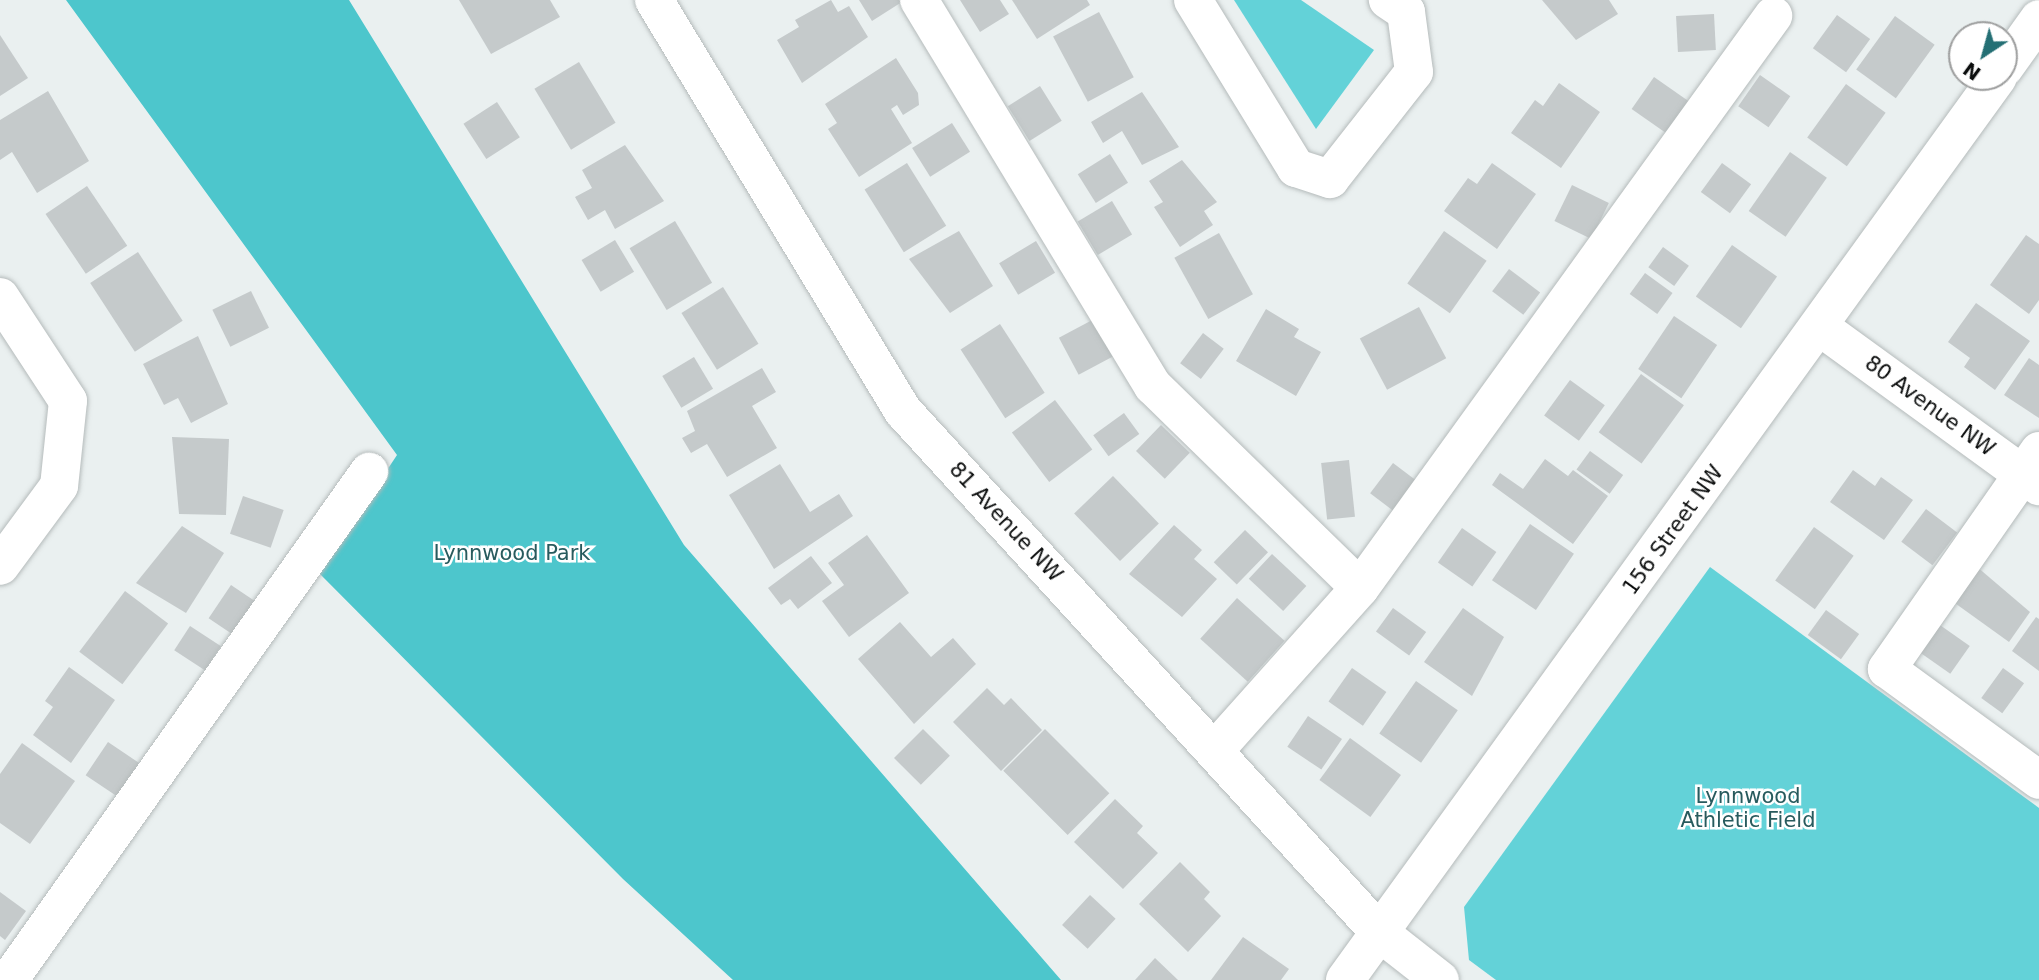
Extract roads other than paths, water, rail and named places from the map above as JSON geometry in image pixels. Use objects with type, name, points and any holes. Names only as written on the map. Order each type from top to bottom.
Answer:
[{"type":"street","name":"81 Avenue NW","points":[[654,0],[903,411],[1380,933],[1440,980]]},
{"type":"street","points":[[919,0],[1153,386],[1360,588]]},
{"type":"street","points":[[1193,0],[1296,168],[1330,179],[1414,72],[1406,12],[1388,0]]},
{"type":"street","points":[[1215,750],[1360,588],[1769,5]]},
{"type":"street","points":[[2018,48],[2039,19]]},
{"type":"street","name":"156 Street NW","points":[[1345,980],[1820,327],[1988,91]]},
{"type":"street","points":[[0,297],[68,401],[59,486],[0,566]]},
{"type":"street","name":"80 Avenue NW","points":[[1820,327],[2034,471]]},
{"type":"street","points":[[2034,471],[1887,669],[2039,780]]},
{"type":"street","points":[[9,980],[369,472]]},
{"type":"park label","name":"Lynnwood Park","points":[[512,553]]},
{"type":"park label","name":"Lynnwood Athletic Field","points":[[1748,808]]}]
